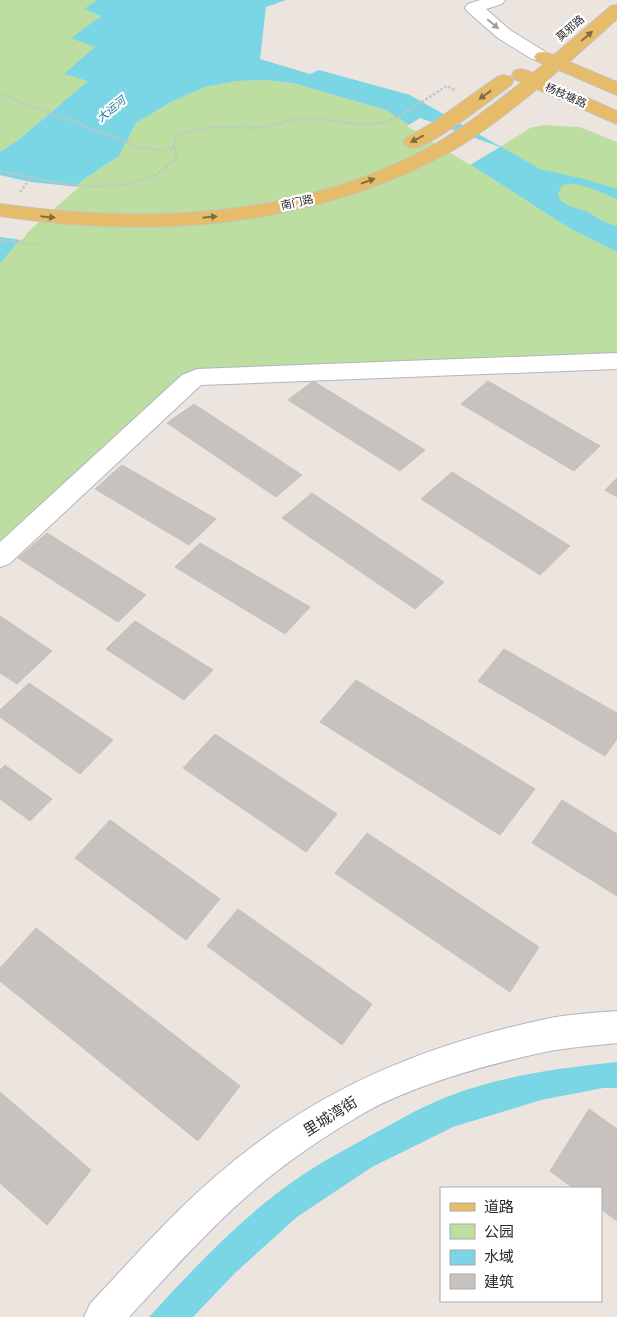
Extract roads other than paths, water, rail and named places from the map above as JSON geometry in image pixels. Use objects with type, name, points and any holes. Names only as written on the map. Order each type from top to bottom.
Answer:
[{"type":"main road","name":"莫邪路","points":[[557,62],[617,10]]},
{"type":"main road","points":[[545,49],[557,62],[617,88]]},
{"type":"main road","name":"南门路","points":[[9,193],[110,204],[204,201],[294,186],[387,155],[421,138],[459,114],[545,49]]},
{"type":"main road","name":"南门路","points":[[0,210],[69,219],[130,221],[200,218],[261,210],[318,197],[372,180],[440,149],[477,124],[557,62]]},
{"type":"main road","name":"杨枝塘路","points":[[515,73],[617,118]]},
{"type":"street","points":[[496,0],[474,8],[504,34],[545,49]]},
{"type":"street","points":[[0,557],[190,381],[197,378],[617,361]]},
{"type":"street","name":"里城湾街","points":[[103,1317],[163,1253],[242,1177],[265,1158],[348,1103],[409,1076],[492,1049],[547,1035],[617,1027]]},
{"type":"water","name":"大运河","points":[[97,0],[286,0],[266,7],[260,59],[310,74],[319,70],[410,95],[540,169],[617,189],[617,199],[590,188],[570,184],[563,185],[559,191],[559,196],[560,200],[564,203],[585,211],[608,224],[617,226],[617,252],[569,228],[386,110],[293,83],[263,80],[237,81],[205,87],[171,102],[136,123],[119,156],[83,180],[28,229],[0,264],[0,152],[17,141],[88,81],[64,74],[95,47],[71,38],[101,16],[84,9]]},
{"type":"water","points":[[617,1062],[617,1088],[603,1088],[541,1100],[453,1127],[372,1167],[297,1217],[235,1273],[193,1317],[149,1317],[202,1260],[259,1207],[310,1170],[373,1134],[435,1102],[465,1090],[529,1074]]}]
